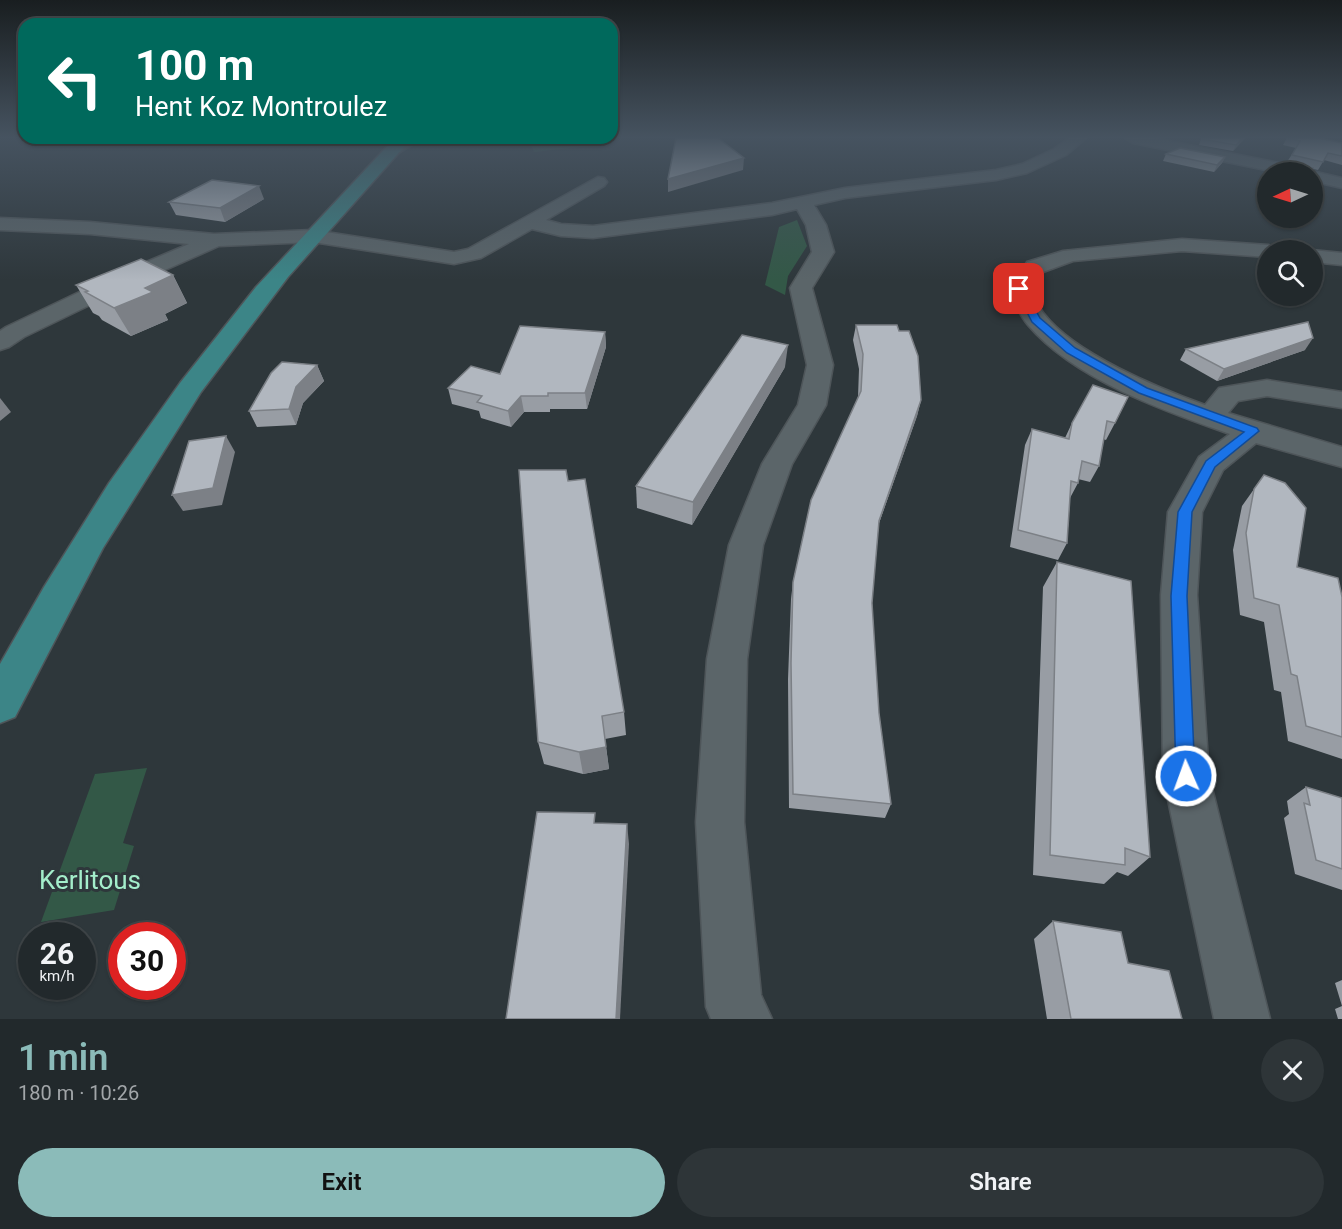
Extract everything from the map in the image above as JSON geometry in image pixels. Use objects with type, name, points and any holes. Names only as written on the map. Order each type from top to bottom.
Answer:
[{"type":"main road","points":[[0,704],[33,640],[121,491],[211,360],[264,292],[360,186]]},
{"type":"street","points":[[0,224],[90,228],[214,240],[319,230],[454,258],[474,254],[592,186]]},
{"type":"street","points":[[529,222],[561,230],[593,232],[772,209],[845,193],[907,186]]},
{"type":"street","points":[[737,1015],[720,822],[727,659],[746,545],[777,464],[812,405],[820,365],[801,288],[823,252],[816,225],[803,202]]},
{"type":"street","points":[[5,335],[214,240]]},
{"type":"street","points":[[1257,250],[1182,245],[1070,255],[1035,267],[1019,289],[1036,320],[1071,350],[1143,390],[1252,431],[1342,457]]},
{"type":"street","points":[[1323,257],[1342,259]]},
{"type":"street","points":[[1211,416],[1229,394],[1267,388],[1342,400]]},
{"type":"street","points":[[1242,1019],[1186,776],[1179,596],[1185,512],[1210,464],[1252,431]]},
{"type":"green space","points":[[797,220],[807,246],[788,276],[785,295],[765,285],[779,227]]},
{"type":"green space","name":"Kerlitous","points":[[147,768],[123,843],[134,846],[114,910],[41,922],[95,774]]},
{"type":"building","points":[[201,186],[259,186],[220,208],[169,202]]},
{"type":"building","points":[[141,259],[173,275],[145,288],[153,292],[114,308],[76,285]]},
{"type":"building","points":[[1308,322],[1313,338],[1224,369],[1186,349]]},
{"type":"building","points":[[856,325],[897,325],[899,331],[909,331],[918,356],[921,400],[879,521],[872,603],[879,713],[891,804],[793,794],[791,663],[793,582],[811,500],[861,391],[863,354]]},
{"type":"building","points":[[520,326],[605,332],[585,393],[521,396],[508,411],[477,402],[482,396],[448,388],[471,366],[500,374]]},
{"type":"building","points":[[742,335],[788,345],[693,502],[636,486]]},
{"type":"building","points":[[282,362],[317,365],[296,387],[289,409],[249,411],[271,373]]},
{"type":"building","points":[[1093,385],[1128,397],[1115,423],[1107,421],[1099,466],[1082,461],[1078,483],[1071,481],[1067,543],[1018,530],[1032,429],[1069,439],[1072,423]]},
{"type":"building","points":[[226,436],[213,488],[172,495],[189,441]]},
{"type":"building","points":[[519,470],[566,470],[568,481],[585,479],[624,712],[602,716],[606,747],[579,752],[538,742]]},
{"type":"building","points":[[1264,475],[1285,483],[1306,508],[1297,567],[1338,578],[1342,597],[1342,737],[1306,726],[1297,676],[1291,674],[1279,605],[1254,598],[1246,533],[1254,489]]},
{"type":"building","points":[[1057,562],[1131,581],[1150,857],[1125,848],[1125,865],[1050,855]]},
{"type":"building","points":[[1306,787],[1342,798],[1342,869],[1316,860],[1304,803],[1310,805]]},
{"type":"building","points":[[537,812],[595,813],[594,823],[627,824],[616,1019],[506,1019]]},
{"type":"building","points":[[1053,921],[1121,932],[1128,963],[1169,971],[1182,1019],[1071,1019]]},
{"type":"route","points":[[1019,289],[1036,320],[1071,350],[1143,390],[1252,431],[1210,464],[1185,512],[1179,596],[1186,776]]}]
